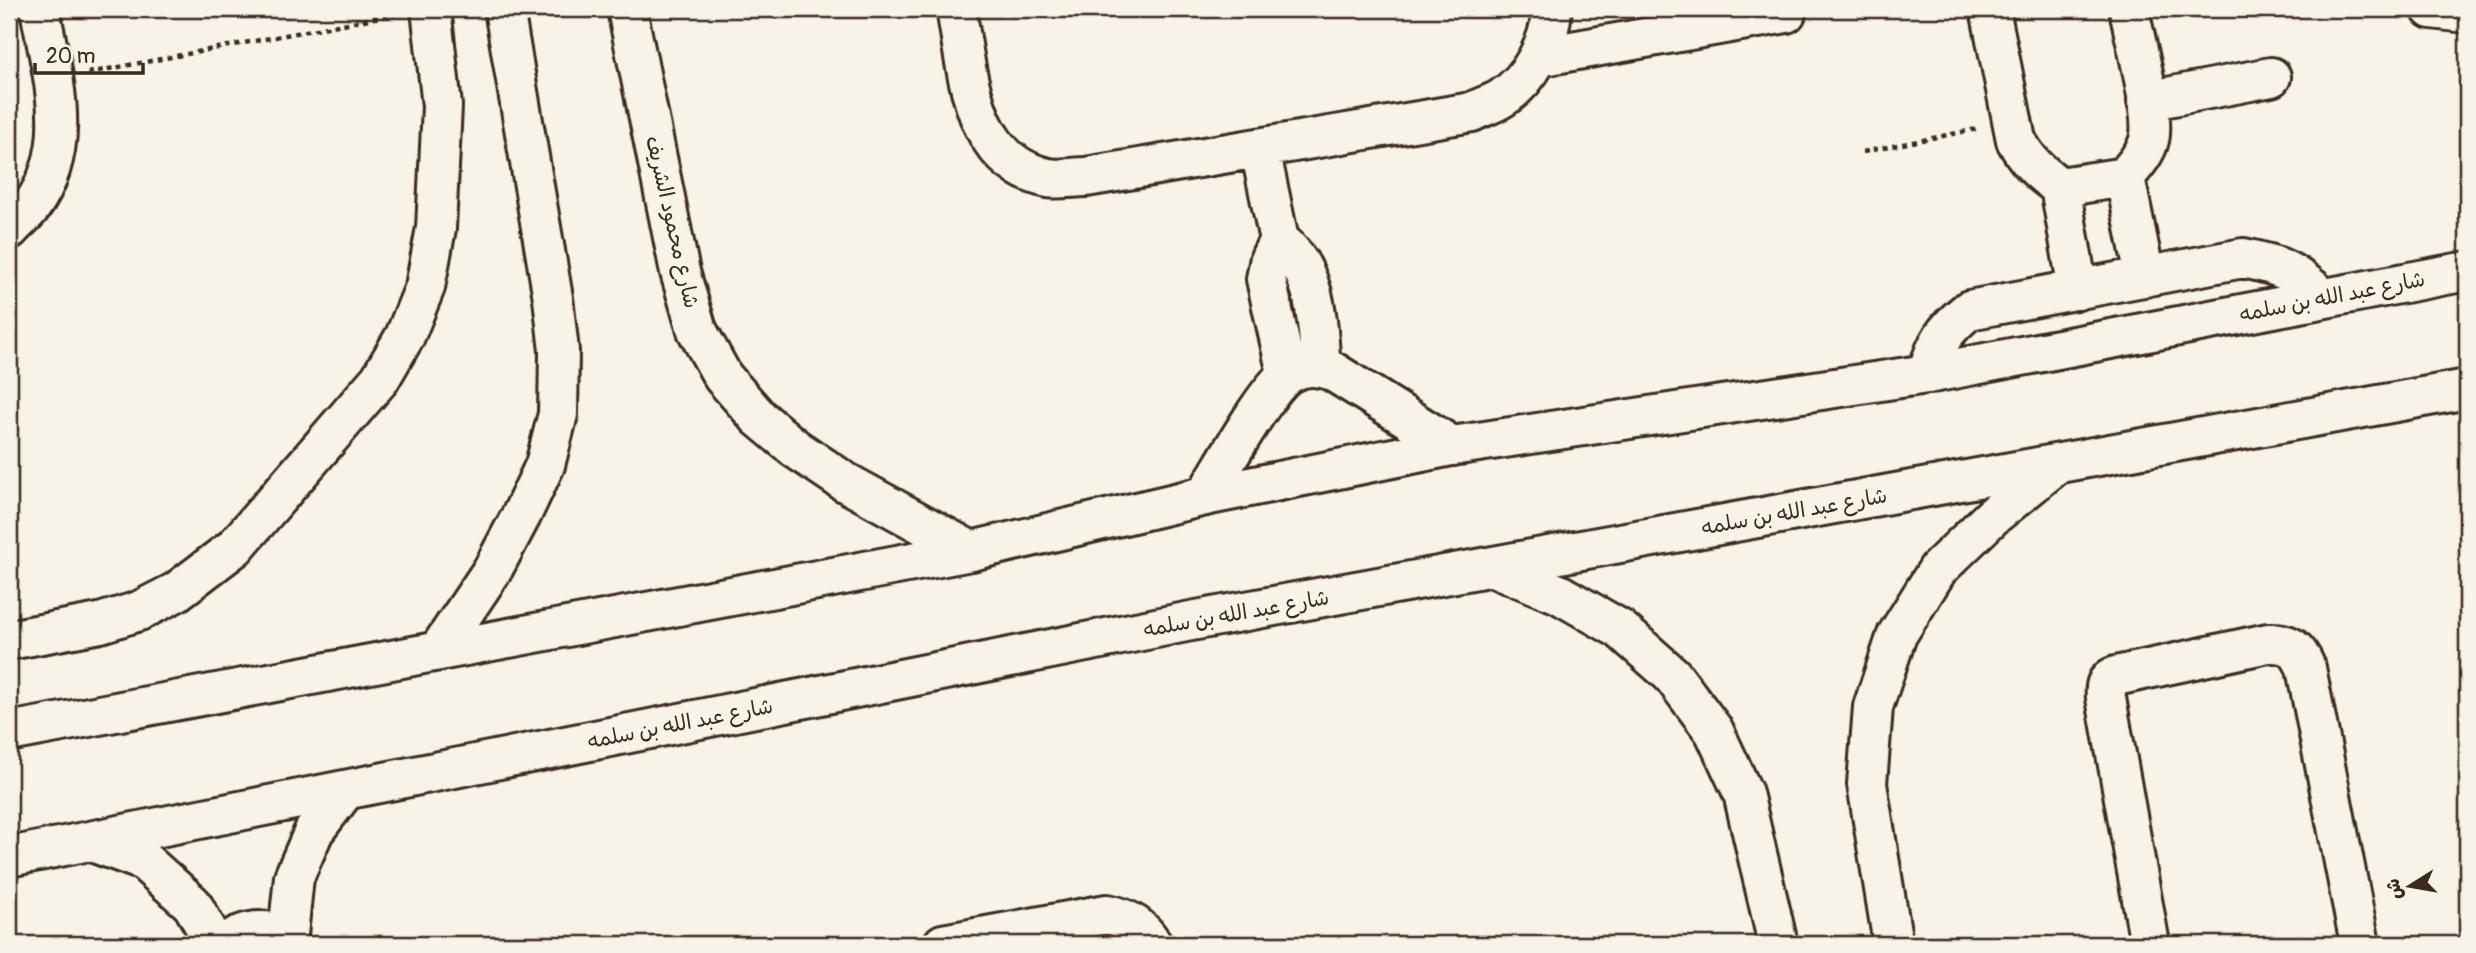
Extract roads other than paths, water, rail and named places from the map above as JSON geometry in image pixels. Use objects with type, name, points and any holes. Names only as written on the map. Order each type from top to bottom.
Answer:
[{"type":"street","points":[[9,230],[31,206],[48,176],[58,142],[58,107],[40,9]]},
{"type":"street","points":[[438,651],[493,569],[522,514],[545,465],[558,414],[559,351],[553,298],[504,9]]},
{"type":"street","name":"شارع محمود الشريف","points":[[627,9],[680,272],[697,330],[723,377],[759,418],[796,449],[845,482],[971,551]]},
{"type":"street","points":[[956,9],[974,102],[988,137],[1014,164],[1048,178],[1086,177],[1472,112],[1503,97],[1528,74],[1545,45],[1552,9]]},
{"type":"street","points":[[1990,9],[2016,140],[2025,158],[2060,187],[2125,177],[2149,141],[2151,120],[2129,9]]},
{"type":"street","points":[[2431,9],[2467,13]]},
{"type":"street","points":[[9,640],[100,623],[139,611],[176,592],[235,547],[380,379],[405,336],[425,287],[436,228],[442,106],[414,11]]},
{"type":"street","points":[[1538,57],[1786,13]]},
{"type":"street","points":[[2147,100],[2271,78]]},
{"type":"street","points":[[1261,149],[1279,240],[1269,258],[1266,279],[1304,371]]},
{"type":"street","points":[[2125,177],[2145,277]]},
{"type":"street","points":[[2060,187],[2078,289]]},
{"type":"street","points":[[1927,374],[1934,348],[1949,326],[1969,310],[2078,289],[2243,258],[2273,264],[2292,273],[2323,298]]},
{"type":"street","name":"شارع عبد الله بن سلمه","points":[[9,732],[971,551],[1205,496],[1452,446],[1927,374],[2467,271]]},
{"type":"street","points":[[1205,496],[1271,391],[1304,371],[1332,371],[1452,446]]},
{"type":"street","name":"شارع عبد الله بن سلمه","points":[[9,857],[1191,621],[2467,389]]},
{"type":"street","points":[[1893,944],[1867,784],[1874,708],[1897,635],[1938,569],[1993,516],[2057,464]]},
{"type":"street","points":[[1493,567],[1559,594],[1620,629],[1680,686],[1713,731],[1744,793],[1778,944]]},
{"type":"street","points":[[2150,944],[2106,698],[2106,684],[2116,676],[2282,642],[2301,655],[2306,668],[2360,944]]},
{"type":"street","points":[[226,944],[250,931],[269,930],[287,940],[294,877],[314,831],[344,792]]},
{"type":"street","points":[[92,842],[144,861],[192,904],[215,944]]},
{"type":"street","points":[[943,944],[1083,931],[1107,914],[1123,918],[1137,926],[1152,944]]}]
